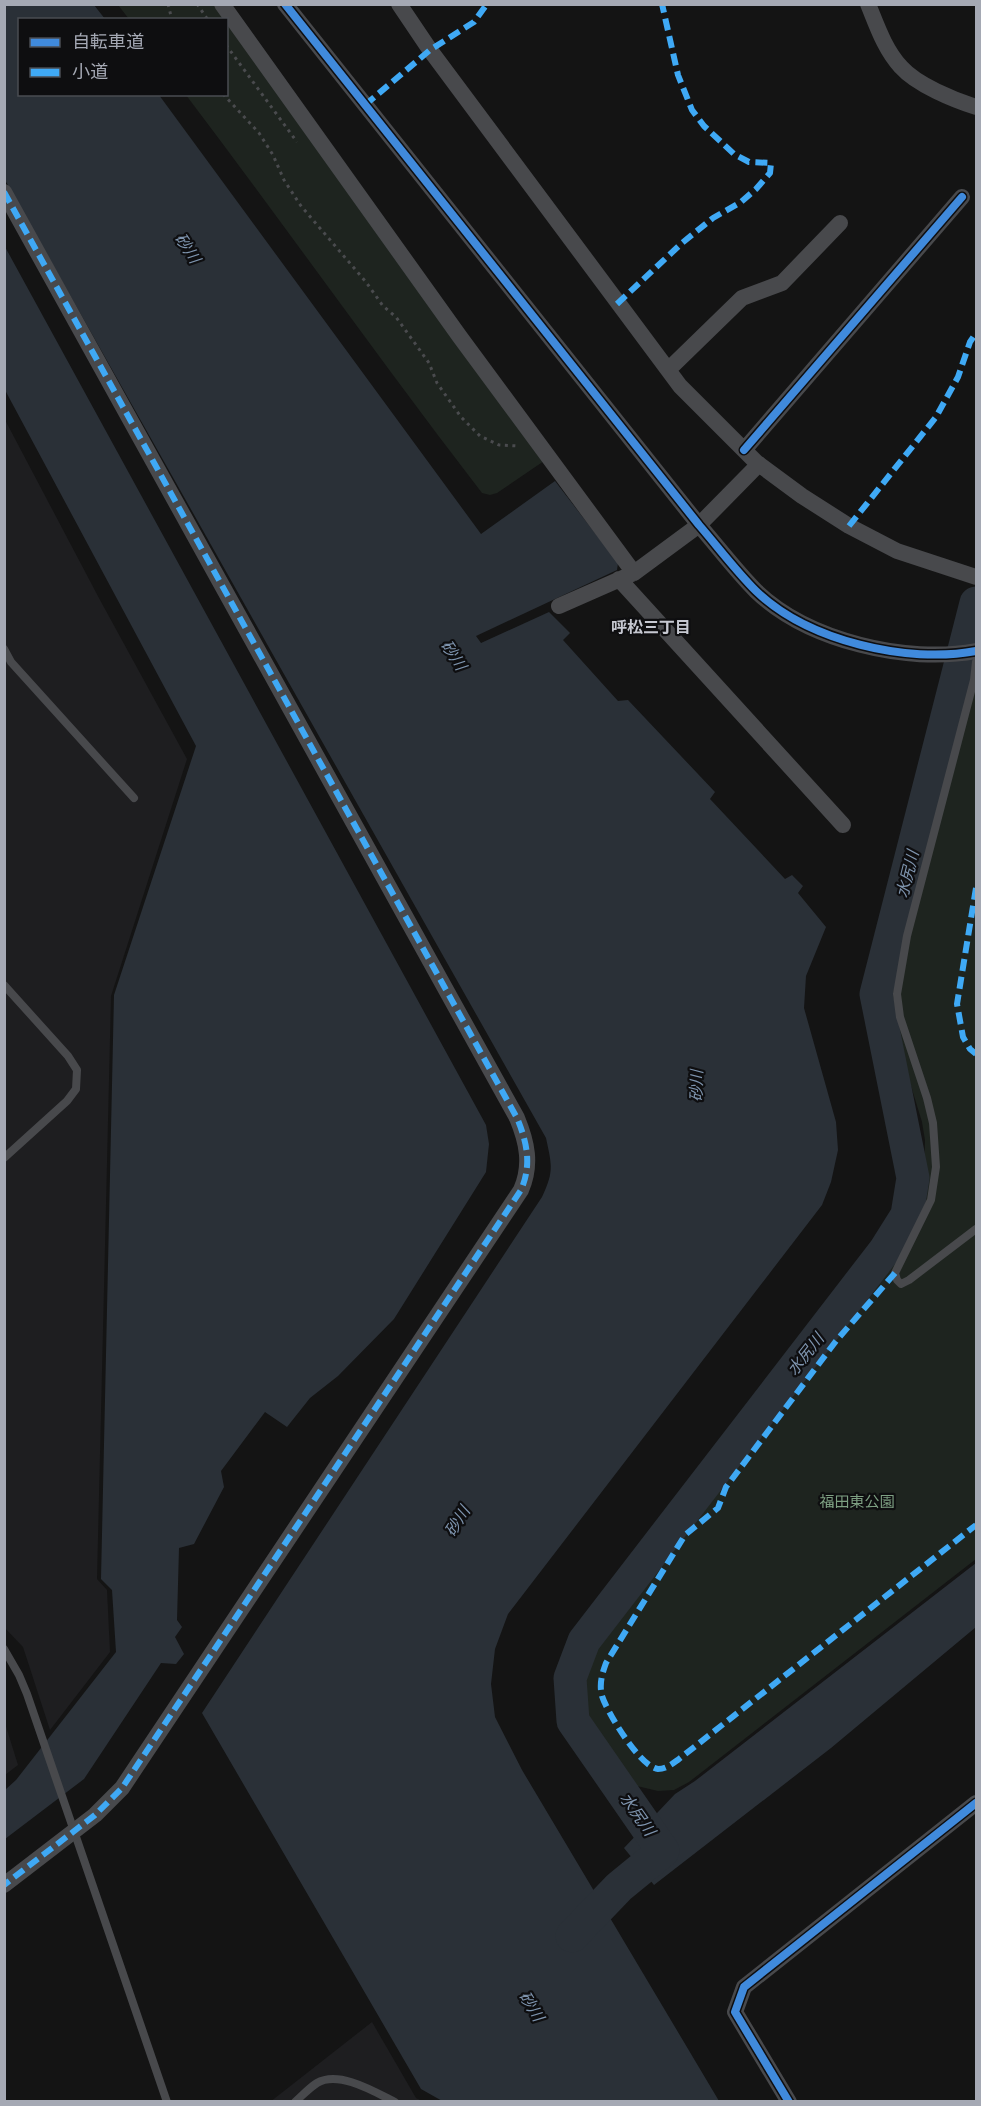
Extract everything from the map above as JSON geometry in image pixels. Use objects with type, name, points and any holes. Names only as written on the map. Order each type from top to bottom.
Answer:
[{"type":"street","points":[[222,4],[453,327],[627,576],[843,825]]},
{"type":"street","points":[[285,4],[699,525],[757,592],[796,620],[830,636],[876,649],[969,655]]},
{"type":"street","points":[[399,4],[465,97],[680,386],[744,450],[802,496],[844,523],[887,546],[976,577]]},
{"type":"street","points":[[868,4],[889,51],[902,68],[917,80],[976,107]]},
{"type":"street","points":[[4,192],[517,1118],[523,1133],[528,1160],[526,1180],[521,1190],[122,1788],[112,1800],[72,1826],[4,1885]]},
{"type":"street","points":[[744,450],[962,197]]},
{"type":"street","points":[[668,370],[742,298],[782,283],[840,223]]},
{"type":"street","points":[[559,606],[627,576],[699,525],[759,464]]},
{"type":"street","points":[[789,2102],[735,2012],[744,1987],[976,1803]]},
{"type":"lane","points":[[4,649],[11,662],[134,798]]},
{"type":"lane","points":[[969,655],[974,680],[907,936],[897,994],[900,1017],[933,1123],[936,1167],[931,1200],[896,1273],[897,1280],[901,1284],[909,1280],[976,1229]]},
{"type":"lane","points":[[4,985],[68,1056],[77,1070],[76,1089],[67,1101],[4,1158]]},
{"type":"lane","points":[[4,1649],[19,1675],[40,1733],[167,2102]]},
{"type":"lane","points":[[295,2102],[319,2082],[336,2079],[362,2085],[395,2102]]},
{"type":"path","points":[[196,4],[206,18]]},
{"type":"path","points":[[225,96],[260,133],[284,180],[301,206],[366,282],[383,306],[396,317],[429,363],[437,383],[461,417],[480,436],[499,445],[518,447]]},
{"type":"shaded area","points":[[4,418],[187,759],[111,996],[97,1579],[107,1590],[110,1652],[50,1730],[23,1647],[4,1627]]},
{"type":"shaded area","points":[[4,1720],[18,1765],[5,1775],[4,1775]]},
{"type":"shaded area","points":[[372,2022],[416,2098],[422,2101],[270,2102]]},
{"type":"green space","points":[[118,5],[214,5],[224,18],[128,18]]},
{"type":"green space","points":[[228,22],[544,461],[497,493],[490,495],[482,493],[187,96],[228,96]]},
{"type":"green space","name":"福田東公園","points":[[976,670],[976,1559],[689,1782],[674,1790],[658,1791],[637,1786],[607,1755],[591,1726],[580,1697],[583,1661],[896,1250],[917,1217],[924,1188],[925,1140],[922,1122],[895,1033],[889,997],[899,940],[933,795],[963,684],[969,674]]},
{"type":"water","name":"砂川","points":[[4,5],[94,5],[104,18],[18,18],[18,96],[160,96],[481,534],[555,481],[618,563],[617,570],[476,636],[481,643],[549,612],[570,633],[563,640],[618,701],[628,700],[715,792],[710,799],[785,879],[792,875],[803,886],[798,893],[826,927],[806,976],[804,1008],[836,1122],[838,1150],[831,1182],[822,1205],[508,1614],[495,1649],[491,1684],[495,1717],[522,1770],[719,2101],[444,2102],[421,2089],[202,1713],[542,1197],[549,1181],[551,1162],[546,1138],[5,180]]},
{"type":"water","points":[[4,245],[486,1125],[489,1144],[486,1172],[394,1319],[338,1376],[310,1398],[287,1427],[265,1412],[221,1471],[224,1487],[194,1544],[179,1548],[177,1620],[182,1627],[175,1637],[184,1654],[176,1664],[161,1663],[84,1779],[5,1839],[5,1790],[16,1780],[116,1652],[112,1590],[101,1579],[114,995],[196,746],[5,390]]},
{"type":"water","points":[[976,1563],[976,1627],[831,1748],[654,1885],[624,1848],[675,1794],[695,1781]]},
{"type":"waterway","name":"水尻川","points":[[572,1936],[619,1887],[663,1851],[573,1721],[570,1678],[584,1641],[885,1250],[907,1215],[913,1178],[876,994],[976,603]]},
{"type":"marked path","points":[[365,105],[430,50],[474,22],[487,4]]},
{"type":"marked path","points":[[617,304],[682,243],[713,218],[741,202],[770,173],[771,163],[749,162],[734,154],[704,126],[692,110],[678,75],[662,4]]},
{"type":"marked path","points":[[4,192],[517,1118],[527,1154],[526,1172],[521,1190],[122,1788],[95,1815],[4,1885]]},
{"type":"marked path","points":[[849,526],[936,417],[958,377],[970,342],[976,333]]},
{"type":"marked path","points":[[976,888],[957,1004],[963,1037],[976,1054]]},
{"type":"marked path","points":[[895,1273],[836,1341],[726,1487],[718,1508],[685,1535],[606,1663],[601,1687],[605,1704],[625,1738],[642,1759],[658,1769],[666,1767],[976,1525]]},
{"type":"cycle path","points":[[285,4],[699,525],[756,591],[803,623],[860,645],[920,654],[976,651]]},
{"type":"cycle path","points":[[744,450],[962,197]]},
{"type":"cycle path","points":[[789,2102],[735,2012],[744,1987],[976,1803]]},
{"type":"district","name":"呼松三丁目","points":[[651,627]]}]
